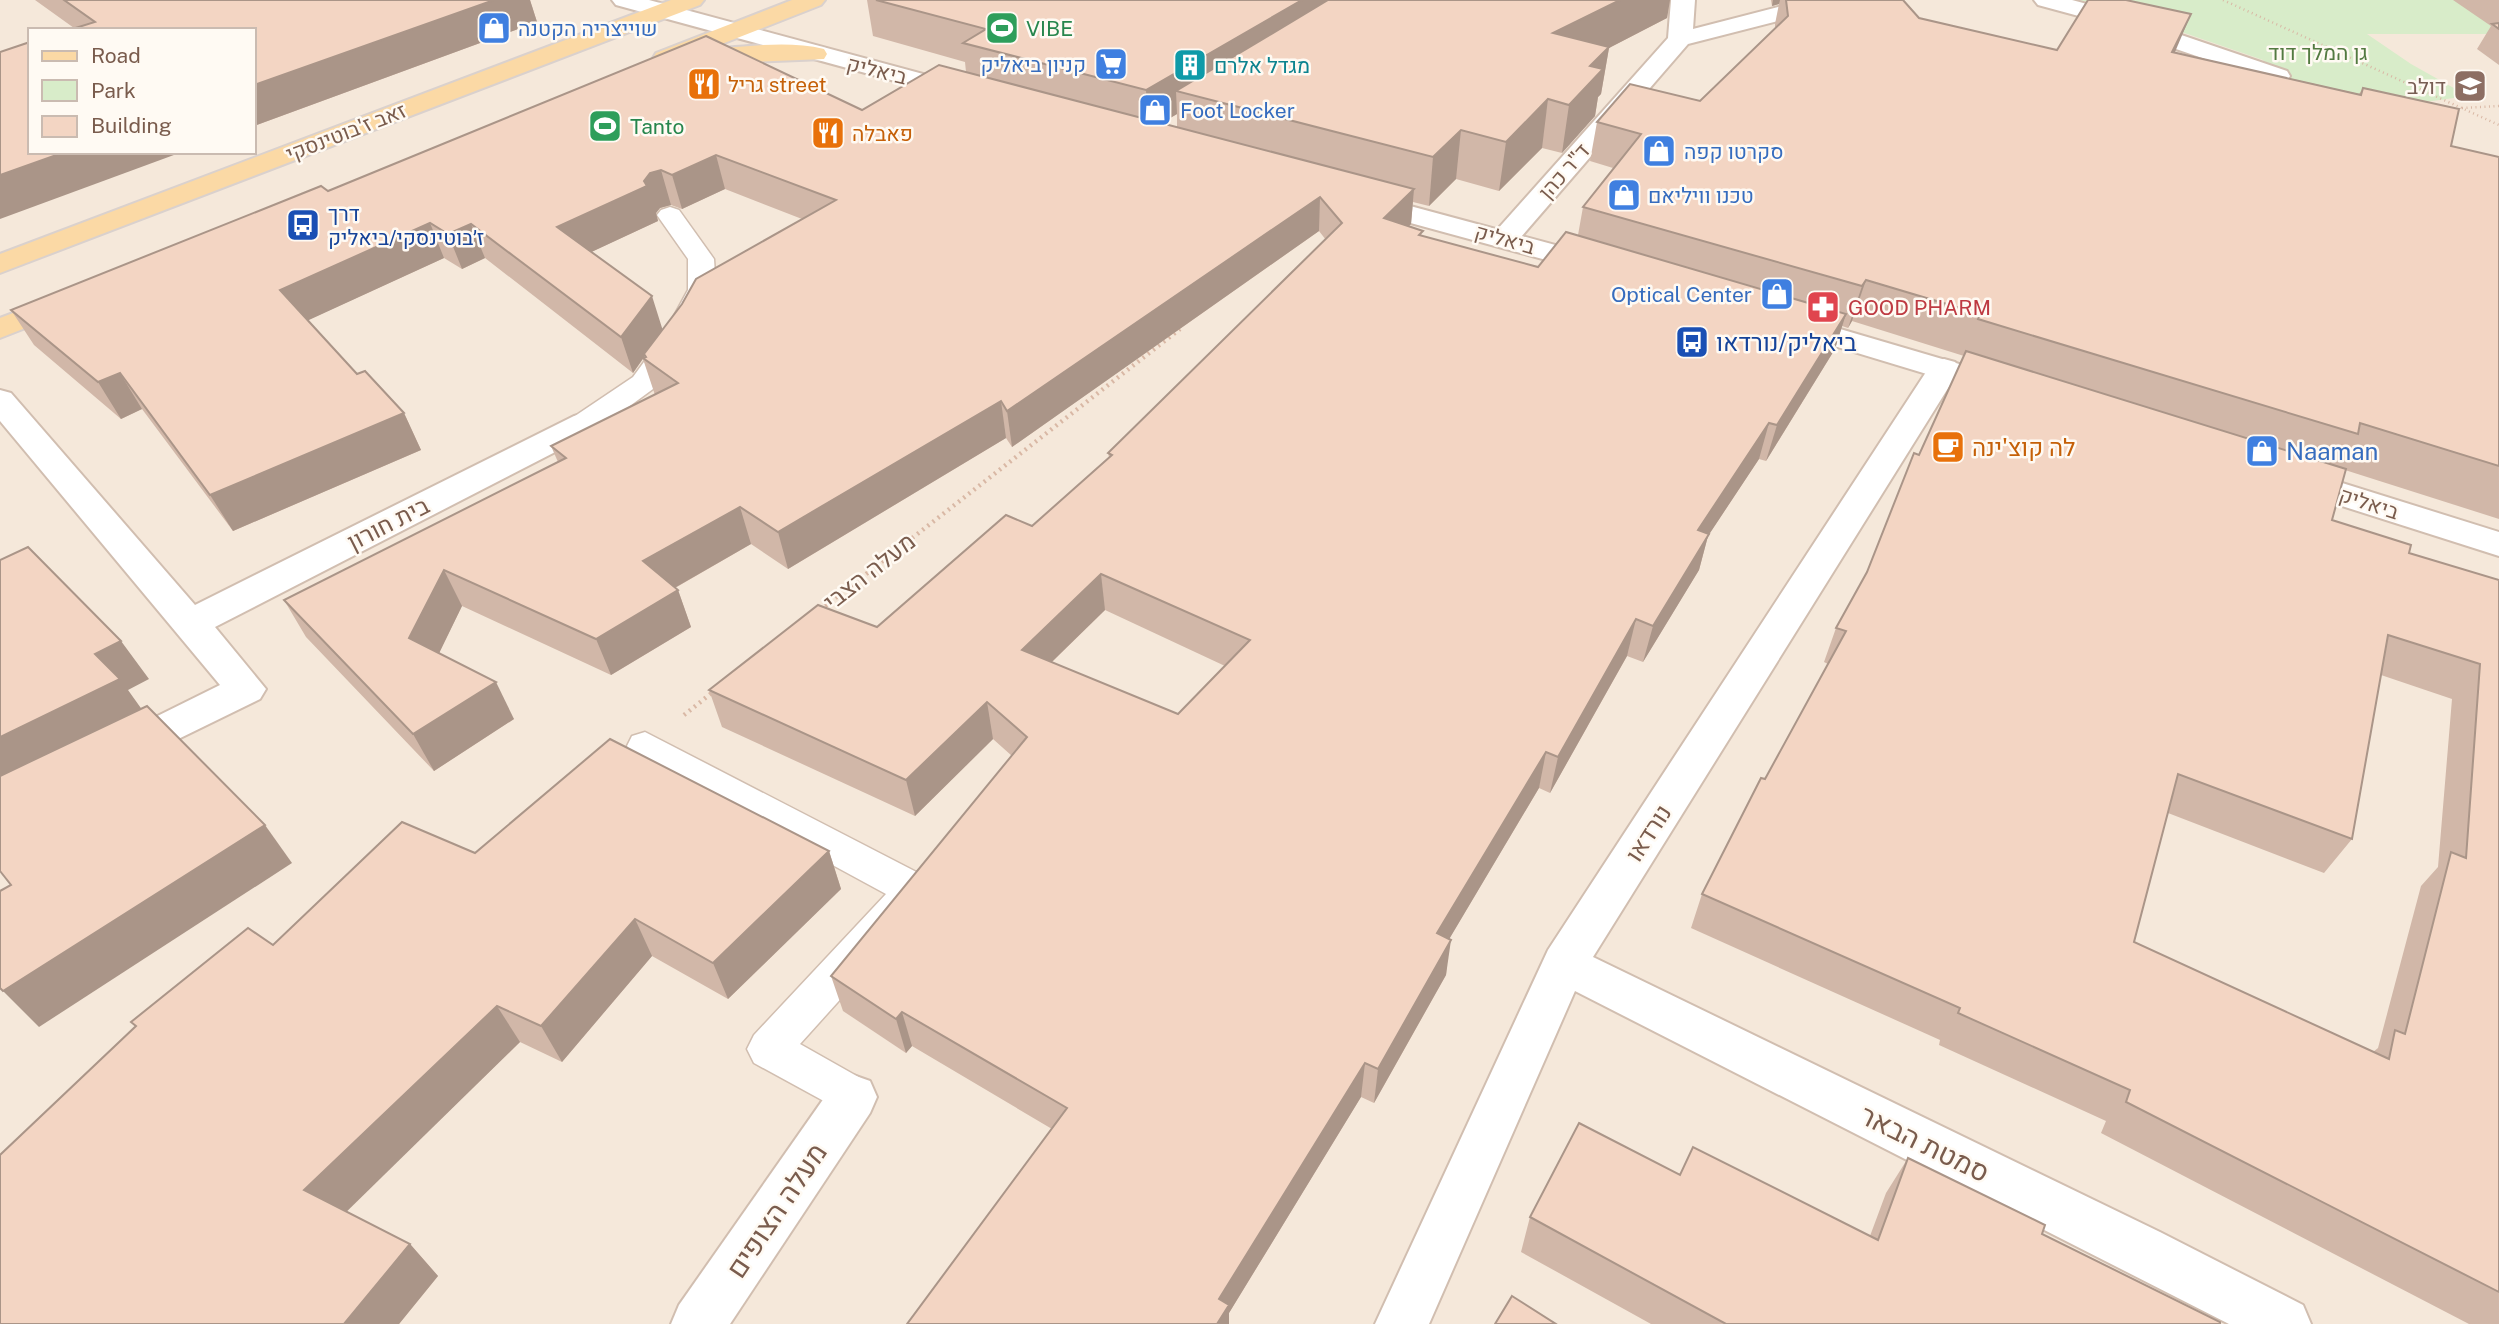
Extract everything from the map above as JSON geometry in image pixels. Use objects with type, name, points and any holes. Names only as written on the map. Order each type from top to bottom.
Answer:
[{"type":"main road","name":"זאב ז'בוטינסקי","points":[[0,264],[692,0]]},
{"type":"main road","points":[[813,0],[638,70],[742,53],[815,54]]},
{"type":"main road","points":[[0,328],[89,293]]},
{"type":"street","name":"ביאליק","points":[[624,0],[733,32],[991,99]]},
{"type":"street","points":[[1683,0],[1680,39],[1832,0]]},
{"type":"street","points":[[2046,0],[2094,13],[2278,76]]},
{"type":"street","name":"ד\"ר כהן","points":[[1506,238],[1680,39]]},
{"type":"street","name":"ביאליק","points":[[1335,193],[1506,238],[1625,274]]},
{"type":"street","points":[[1758,313],[2036,398]]},
{"type":"street","name":"נורדאו","points":[[1402,1324],[1564,964],[1944,369]]},
{"type":"street","points":[[0,400],[246,689],[86,770]]},
{"type":"street","name":"בית חורון","points":[[191,623],[586,423]]},
{"type":"street","name":"ביאליק","points":[[2260,469],[2499,544]]},
{"type":"street","name":"סמטת הבאר","points":[[1564,964],[2130,1244],[2284,1324]]},
{"type":"street","name":"מעלה הצופים","points":[[698,1324],[853,1097]]},
{"type":"lane","points":[[586,423],[643,383],[676,338],[702,290],[701,259],[670,215]]},
{"type":"lane","points":[[645,746],[914,890],[769,1049],[853,1097]]},
{"type":"path","points":[[2223,0],[2499,125]]},
{"type":"path","points":[[2461,108],[2499,106]]},
{"type":"path","name":"מעלה הצבי","points":[[815,613],[1184,325]]},
{"type":"path","points":[[645,746],[719,688]]},
{"type":"shaded area","points":[[0,0],[2499,0],[2499,1324],[0,1324]]},
{"type":"green space","name":"גן המלך דוד","points":[[2079,0],[2483,0],[2499,34],[2367,34],[2411,64],[2468,96],[2297,120],[2263,60],[2103,5]]},
{"type":"building","points":[[64,0],[494,0],[256,84],[256,28],[76,28],[95,22]]},
{"type":"building","name":"קניון ביאליק","points":[[876,0],[1302,0],[1146,90],[963,43],[986,29]]},
{"type":"building","points":[[1328,0],[1620,0],[1553,33],[1609,47],[1590,66],[1603,69],[1569,105],[1548,99],[1506,142],[1461,130],[1433,157],[1176,91]]},
{"type":"building","points":[[1786,0],[1903,0],[1919,18],[2057,50],[2088,0],[2126,0],[2191,14],[2172,52],[2361,95],[2363,88],[2459,109],[2451,146],[2499,157],[2499,466],[2360,423],[2358,434],[1978,319],[1980,314],[1866,280],[1862,286],[1583,207],[1641,134],[1597,122],[1630,84],[1700,101],[1788,16]]},
{"type":"building","points":[[706,36],[862,110],[939,65],[1414,189],[1384,218],[1423,231],[1419,235],[1538,267],[1566,232],[1846,314],[1777,425],[1769,423],[1698,530],[1709,534],[1653,626],[1636,619],[1558,757],[1546,752],[1437,933],[1451,940],[1378,1069],[1365,1063],[1219,1299],[1229,1305],[1217,1324],[907,1324],[1067,1108],[902,1012],[896,1019],[831,976],[1027,737],[987,702],[906,780],[709,690],[818,605],[877,627],[1006,515],[1032,526],[1112,455],[1108,453],[1342,223],[1320,197],[1007,411],[1001,401],[778,532],[740,507],[643,561],[678,590],[596,639],[444,570],[409,638],[496,682],[413,734],[284,600],[566,458],[551,446],[678,383],[643,358],[682,304],[696,279],[836,200],[716,155],[672,175],[661,170],[650,173],[644,181],[647,186],[557,227],[652,296],[621,337],[471,224],[448,234],[430,223],[280,290],[357,374],[365,371],[404,413],[210,495],[120,373],[98,382],[11,310],[321,186],[328,191]],"holes":[[[1101,574],[1250,640],[1178,714],[1022,650]]]},
{"type":"building","points":[[28,43],[28,154],[59,154],[0,175],[0,52]]},
{"type":"building","points":[[1966,351],[2346,469],[2332,520],[2411,545],[2409,553],[2499,580],[2499,1292],[2126,1102],[2130,1090],[1958,1013],[1960,1008],[1702,894],[1761,778],[1765,779],[1846,631],[1836,628],[1867,572],[1914,453],[1919,455]],"holes":[[[2388,635],[2480,664],[2466,858],[2451,852],[2405,1034],[2395,1030],[2389,1059],[2134,942],[2178,774],[2352,839]]]},
{"type":"building","points":[[28,547],[121,641],[95,654],[120,679],[0,737],[0,560]]},
{"type":"building","points":[[147,706],[265,825],[3,991],[0,988],[0,891],[11,885],[0,871],[0,776]]},
{"type":"building","points":[[610,739],[829,851],[713,963],[635,919],[541,1026],[497,1006],[304,1190],[410,1244],[344,1324],[0,1324],[0,1155],[136,1026],[131,1022],[248,928],[273,945],[402,822],[475,853]]},
{"type":"building","points":[[1579,1123],[1680,1175],[1693,1147],[1878,1240],[1908,1158],[2045,1225],[2042,1234],[2220,1324],[1726,1324],[1530,1217]]},
{"type":"building","points":[[1512,1296],[1556,1324],[1495,1324]]},
{"type":"place","name":"שוייצריה הקטנה","points":[[494,28]]},
{"type":"place","name":"VIBE","points":[[1002,28]]},
{"type":"place","name":"קניון ביאליק","points":[[1111,64]]},
{"type":"place","name":"מגדל אלרם","points":[[1190,65]]},
{"type":"place","name":"גריל street","points":[[704,84]]},
{"type":"place","name":"דולב","points":[[2470,86]]},
{"type":"place","name":"Foot Locker","points":[[1155,110]]},
{"type":"place","name":"Tanto","points":[[605,126]]},
{"type":"place","name":"פאבלה","points":[[828,133]]},
{"type":"place","name":"סקרטו קפה","points":[[1659,151]]},
{"type":"place","name":"טכנו וויליאם","points":[[1624,195]]},
{"type":"place","name":"דרך ז׳בוטינסקי/ביאליק","points":[[303,225]]},
{"type":"place","name":"Optical Center","points":[[1777,294]]},
{"type":"place","name":"GOOD PHARM","points":[[1823,307]]},
{"type":"place","name":"ביאליק/נורדאו","points":[[1692,342]]},
{"type":"place","name":"לה קוצ'ינה","points":[[1948,447]]},
{"type":"place","name":"Naaman","points":[[2262,451]]}]
